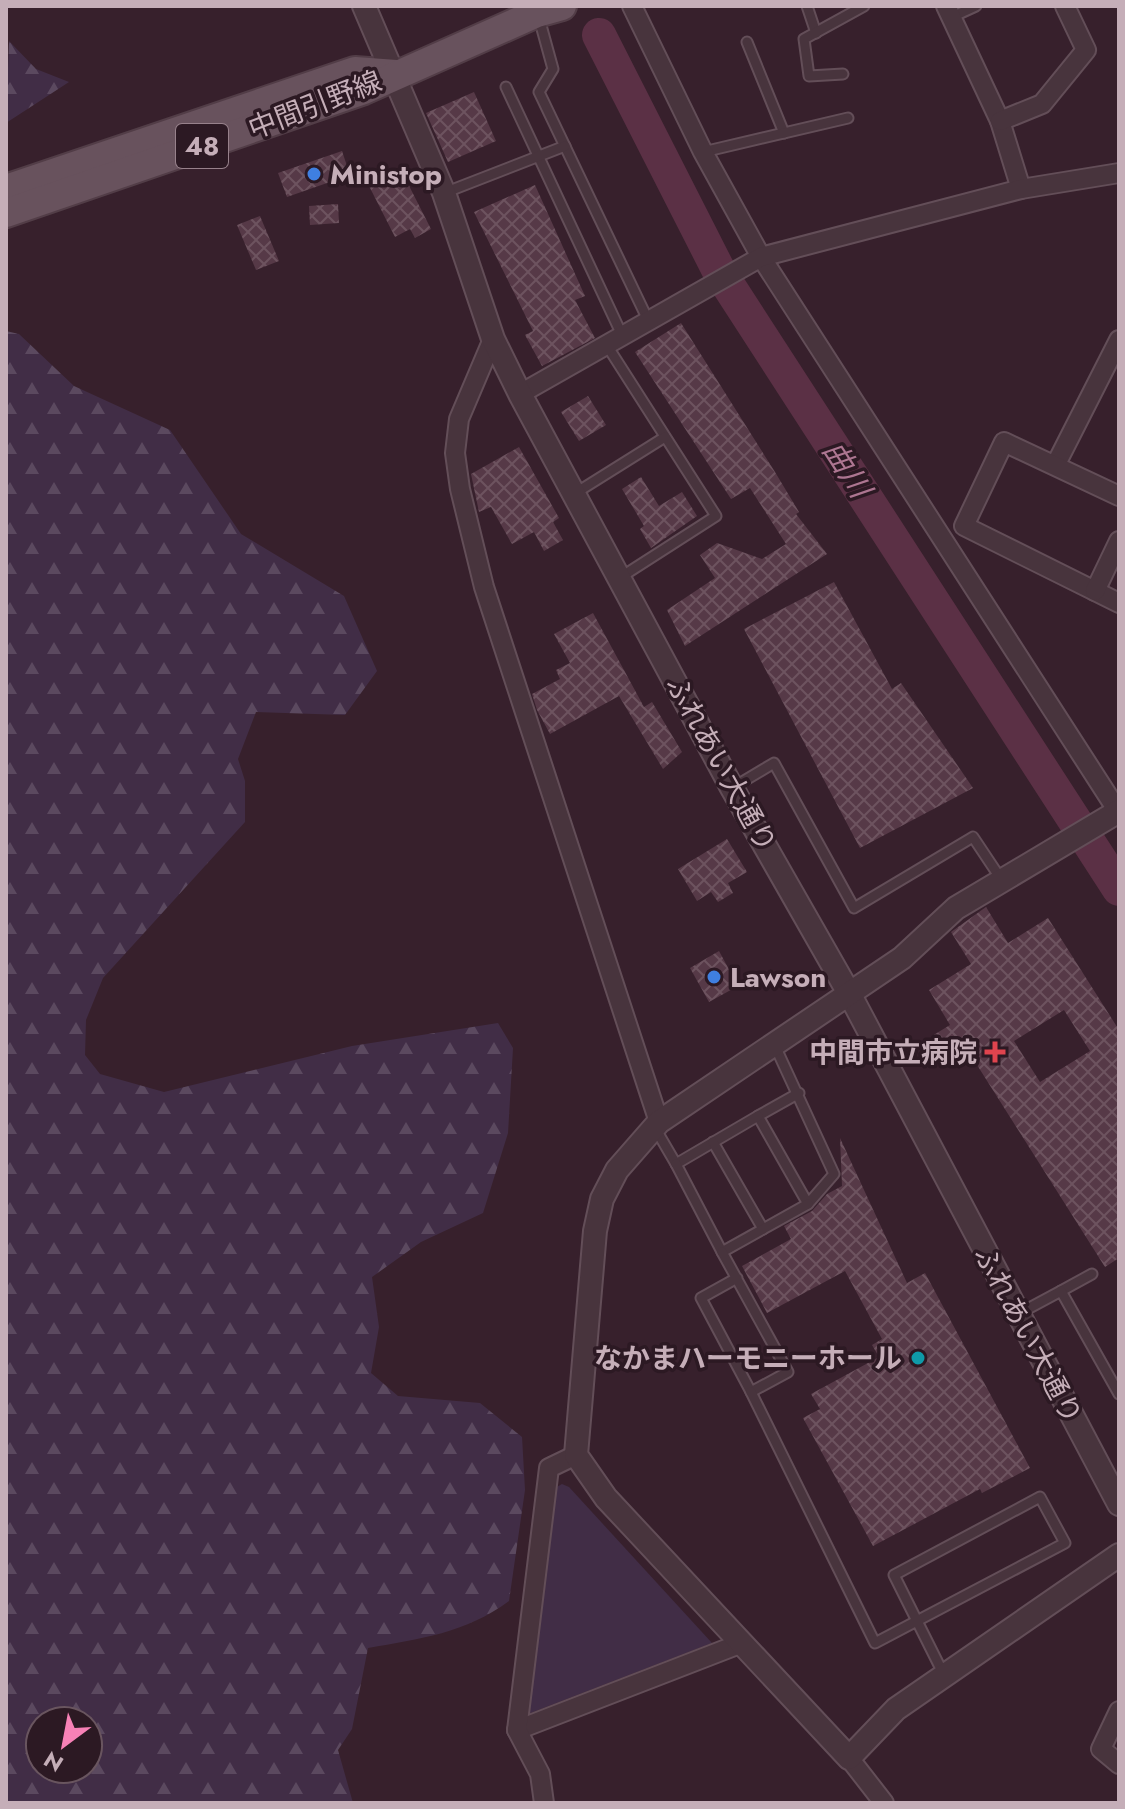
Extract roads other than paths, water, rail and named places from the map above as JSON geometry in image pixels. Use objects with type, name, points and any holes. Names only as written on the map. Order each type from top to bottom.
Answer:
[{"type":"main road","name":"中間引野線","points":[[6,213],[364,90],[548,8]]},
{"type":"main road","name":"中間引野線","points":[[6,189],[355,71],[396,74]]},
{"type":"street","name":"ふれあい大通り","points":[[364,6],[396,74],[444,193],[493,339],[520,394],[732,788],[850,995],[1119,1504]]},
{"type":"street","points":[[632,6],[753,261],[1115,814],[956,908],[902,958],[657,1125],[617,1170],[602,1199],[595,1231],[576,1455],[606,1498],[849,1758],[884,1803]]},
{"type":"street","points":[[1000,121],[1042,104],[1086,50],[1065,6]]},
{"type":"street","points":[[949,12],[1000,121],[1021,189]]},
{"type":"street","points":[[520,394],[753,261],[1021,189],[1119,173]]},
{"type":"street","points":[[493,339],[459,419],[455,453],[460,489],[484,587],[657,1125]]},
{"type":"street","points":[[1056,464],[1119,340]]},
{"type":"street","points":[[1119,496],[1004,442],[964,526],[1119,603]]},
{"type":"street","points":[[1095,591],[1119,541]]},
{"type":"street","points":[[544,1803],[540,1774],[517,1730],[549,1468],[576,1455]]},
{"type":"street","points":[[849,1758],[896,1709],[1119,1555]]},
{"type":"street","points":[[517,1730],[742,1643]]},
{"type":"street","points":[[1119,1711],[1101,1749],[1119,1764]]},
{"type":"lane","points":[[807,6],[816,33]]},
{"type":"lane","points":[[843,74],[809,76],[804,39],[864,6]]},
{"type":"lane","points":[[949,12],[976,6]]},
{"type":"lane","points":[[548,8],[553,69],[539,92],[648,320]]},
{"type":"lane","points":[[747,42],[784,133]]},
{"type":"lane","points":[[506,87],[614,340],[665,437],[716,516],[620,578]]},
{"type":"lane","points":[[703,152],[848,118]]},
{"type":"lane","points":[[444,193],[565,146]]},
{"type":"lane","points":[[574,494],[665,437]]},
{"type":"lane","points":[[732,788],[774,763],[854,908],[973,837],[1001,879]]},
{"type":"lane","points":[[722,1252],[808,1204],[834,1174],[775,1046]]},
{"type":"lane","points":[[676,1164],[799,1093]]},
{"type":"lane","points":[[758,1116],[808,1204]]},
{"type":"lane","points":[[657,1125],[788,1372],[751,1392]]},
{"type":"lane","points":[[713,1142],[763,1229]]},
{"type":"lane","points":[[1017,1315],[1092,1274]]},
{"type":"lane","points":[[737,1278],[701,1298],[875,1643],[917,1621],[1065,1543],[1040,1497],[894,1575],[917,1621],[945,1676]]},
{"type":"lane","points":[[1061,1291],[1119,1394]]},
{"type":"waterway","name":"曲川","points":[[599,35],[719,271],[1119,889]]},
{"type":"place","name":"Ministop","points":[[314,174]]},
{"type":"place","name":"Lawson","points":[[714,977]]},
{"type":"place","name":"中間市立病院","points":[[995,1052]]},
{"type":"place","name":"なかまハーモニーホール","points":[[918,1358]]}]
